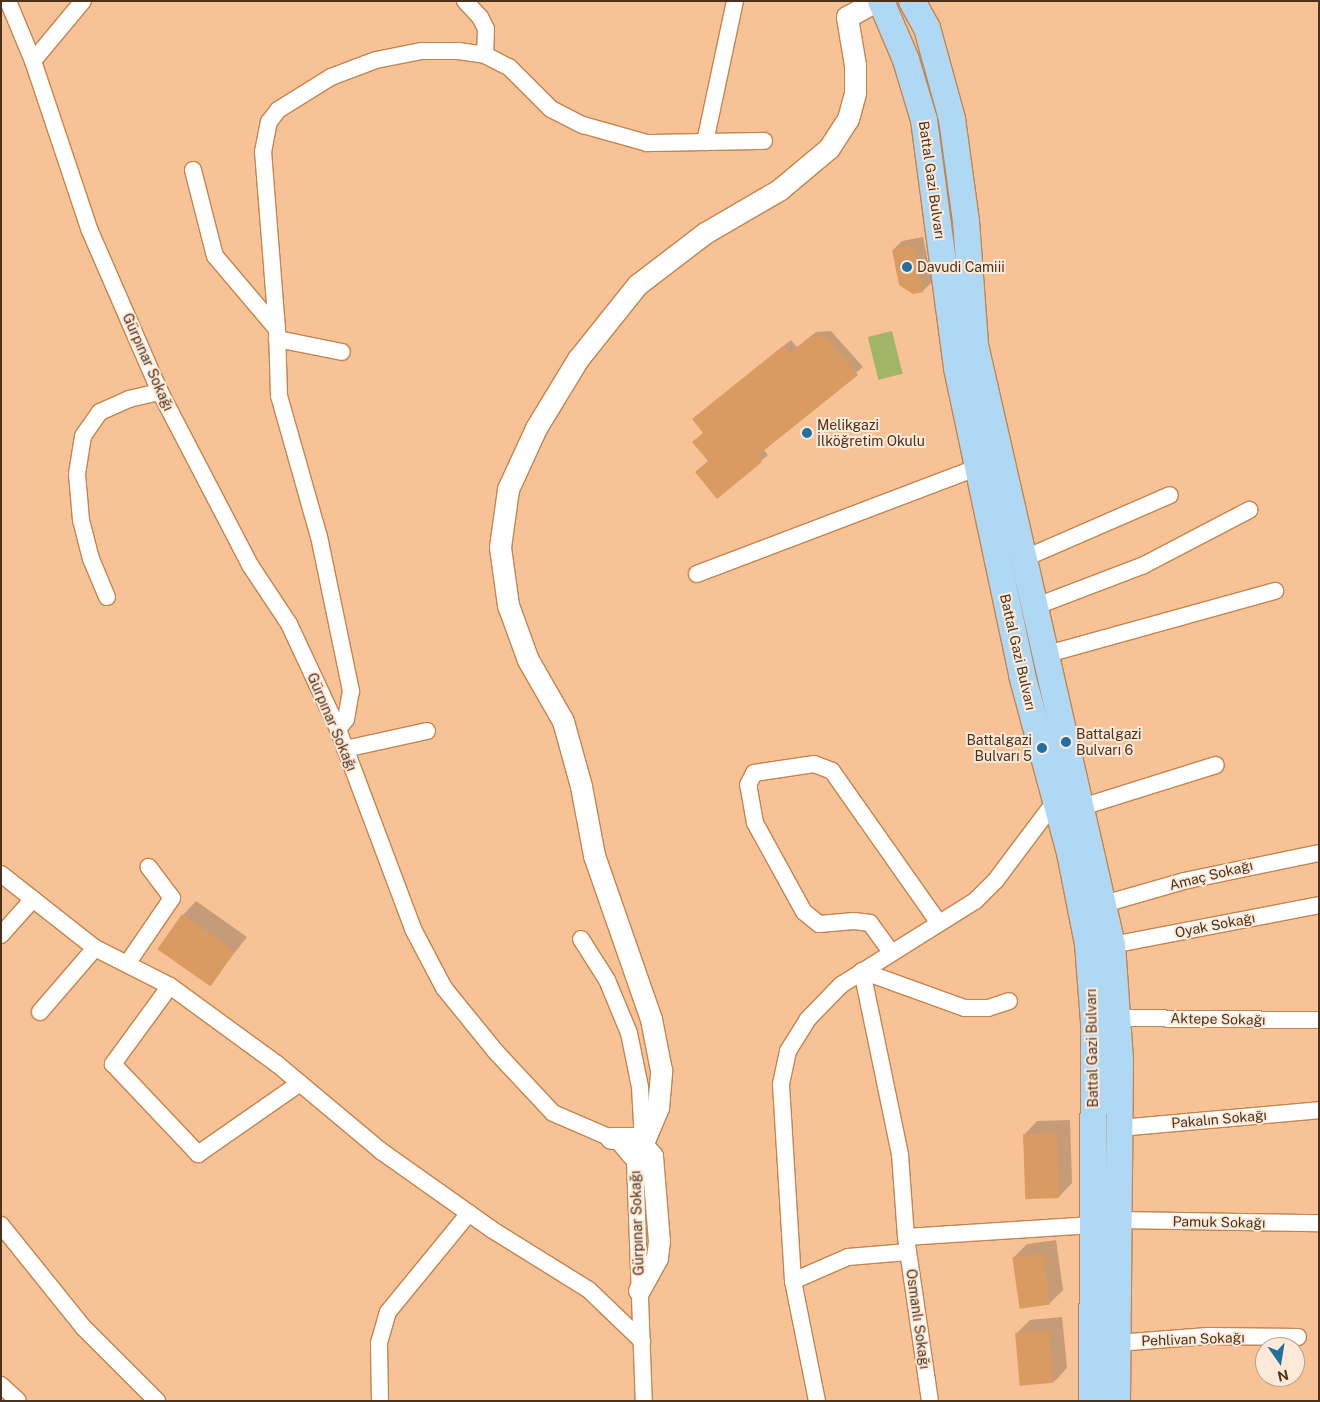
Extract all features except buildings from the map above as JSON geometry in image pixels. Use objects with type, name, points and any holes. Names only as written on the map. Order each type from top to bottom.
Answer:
[{"type":"main road","name":"Battal Gazi Bulvarı","points":[[881,1],[906,60],[924,120],[957,368],[1022,675],[1056,800],[1088,944],[1094,1022],[1092,1401]]},
{"type":"main road","name":"Battal Gazi Bulvarı","points":[[914,3],[927,28],[952,119],[966,222],[975,346],[1044,655],[1082,808],[1112,945],[1117,1018],[1119,1128],[1117,1401]]},
{"type":"street","name":"Gürpınar Sokağı","points":[[8,1],[33,60],[90,231],[160,392],[250,565],[289,624],[338,730],[413,929],[444,988],[496,1052],[553,1113],[610,1138]]},
{"type":"street","points":[[33,60],[83,1]]},
{"type":"street","points":[[464,1],[480,17],[486,29],[485,55]]},
{"type":"street","points":[[705,142],[735,1]]},
{"type":"street","points":[[637,1148],[658,1108],[661,1070],[651,1019],[594,855],[581,786],[564,721],[528,660],[508,605],[500,547],[508,489],[536,428],[578,359],[637,285],[705,234],[779,190],[829,148],[848,119],[855,92],[855,65],[847,17],[876,1]]},
{"type":"street","points":[[338,730],[351,705],[351,692],[319,537],[279,396],[277,334],[263,152],[269,122],[278,110],[331,77],[376,60],[422,51],[485,55],[509,66],[551,109],[583,125],[648,143],[764,141]]},
{"type":"street","points":[[193,170],[215,256],[277,334],[342,352]]},
{"type":"street","points":[[107,597],[91,559],[81,520],[77,474],[83,436],[100,412],[129,398],[160,392]]},
{"type":"street","points":[[697,574],[978,468]]},
{"type":"street","points":[[1023,559],[1170,495]]},
{"type":"street","points":[[1034,607],[1144,565],[1249,510]]},
{"type":"street","points":[[1044,655],[1275,591]]},
{"type":"street","points":[[345,750],[427,731]]},
{"type":"street","points":[[891,952],[876,928],[870,923],[854,920],[824,924],[808,918],[755,823],[748,785],[754,773],[814,764],[832,771],[940,923]]},
{"type":"street","points":[[1082,808],[1216,765]]},
{"type":"street","points":[[817,1401],[792,1281],[781,1084],[786,1059],[807,1020],[841,985],[975,901],[996,880],[1056,800]]},
{"type":"street","name":"Amaç Sokağı","points":[[1104,904],[1184,881],[1319,852]]},
{"type":"street","points":[[127,964],[172,898],[149,867]]},
{"type":"street","points":[[1,874],[96,948],[170,986],[300,1083],[380,1151],[468,1213],[589,1290],[642,1341]]},
{"type":"street","points":[[1,934],[33,899]]},
{"type":"street","name":"Oyak Sokağı","points":[[1112,945],[1319,904]]},
{"type":"street","points":[[581,939],[608,980],[629,1033],[640,1087],[637,1148]]},
{"type":"street","points":[[40,1012],[96,948]]},
{"type":"street","points":[[862,971],[965,1008],[988,1008],[1009,1001]]},
{"type":"street","name":"Osmanlı Sokağı","points":[[862,971],[900,1155],[907,1244],[930,1401]]},
{"type":"street","points":[[170,986],[113,1064],[198,1154],[300,1083]]},
{"type":"street","name":"Aktepe Sokağı","points":[[1117,1018],[1319,1020]]},
{"type":"street","name":"Pakalın Sokağı","points":[[1119,1128],[1319,1110]]},
{"type":"street","points":[[610,1138],[628,1136],[637,1148],[652,1156],[659,1241],[653,1267],[639,1290]]},
{"type":"street","points":[[380,1401],[379,1343],[388,1312],[468,1213]]},
{"type":"street","name":"Pamuk Sokağı","points":[[1118,1220],[1319,1223]]},
{"type":"street","points":[[1,1225],[6,1242],[83,1326],[157,1401]]},
{"type":"street","points":[[792,1281],[848,1257],[907,1244],[1093,1225]]},
{"type":"street","name":"Gürpınar Sokağı","points":[[639,1290],[644,1401]]},
{"type":"street","name":"Pehlivan Sokağı","points":[[1117,1342],[1208,1336],[1298,1337]]},
{"type":"street","points":[[1,1385],[18,1401]]},
{"type":"green space","points":[[892,331],[903,374],[878,380],[868,337]]},
{"type":"place","name":"Davudi Camiii","points":[[907,267]]},
{"type":"place","name":"Melikgazi İlköğretim Okulu","points":[[807,433]]},
{"type":"place","name":"Battalgazi Bulvarı 6","points":[[1066,742]]},
{"type":"place","name":"Battalgazi Bulvarı 5","points":[[1042,748]]}]
